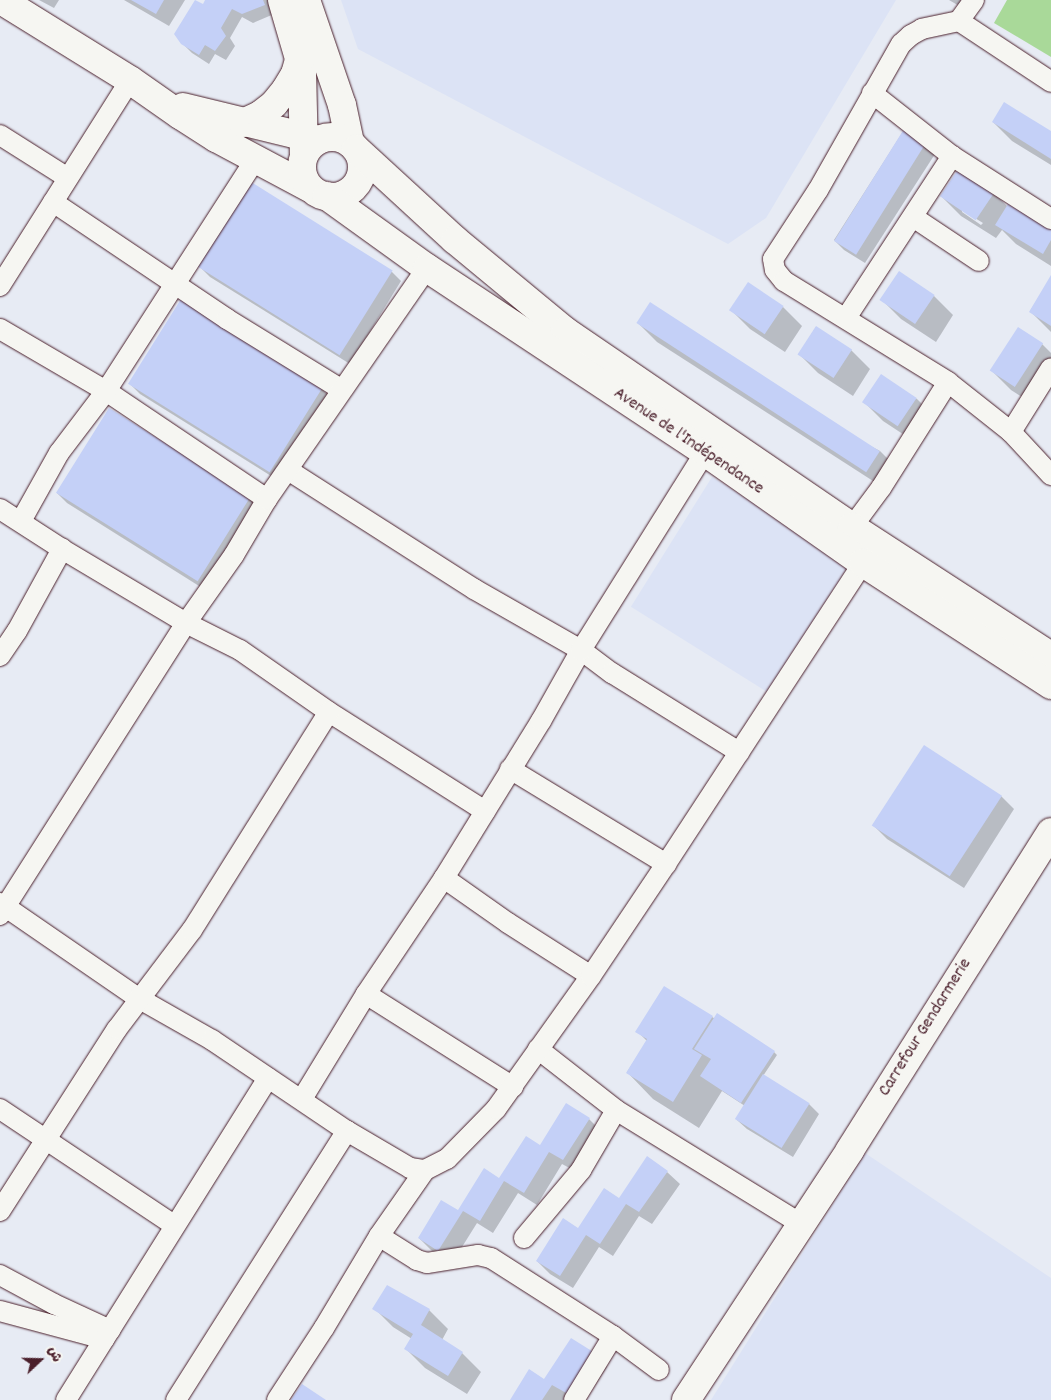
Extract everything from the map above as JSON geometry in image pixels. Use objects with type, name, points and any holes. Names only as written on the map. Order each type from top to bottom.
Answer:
[{"type":"main road","name":"Avenue de l'Indépendance","points":[[1,0],[130,80],[180,115],[255,160],[318,192],[427,268],[705,452],[864,563],[1051,685]]},
{"type":"main road","points":[[282,0],[300,56],[304,82],[309,144],[302,172],[318,192],[337,196],[354,187],[361,168],[342,105],[306,0]]},
{"type":"main road","points":[[243,123],[260,115],[274,104],[286,90],[295,74],[300,56]]},
{"type":"main road","name":"Avenue de l'Indépendance","points":[[158,100],[243,123],[309,144]]},
{"type":"main road","points":[[309,144],[335,137],[353,146]]},
{"type":"main road","name":"Avenue de l'Indépendance","points":[[353,146],[455,240],[565,331],[852,527],[1051,656]]},
{"type":"main road","name":"Carrefour Gendarmerie","points":[[686,1400],[800,1223],[850,1150],[1051,832]]},
{"type":"street","points":[[974,0],[959,21],[922,29],[911,35],[901,44],[818,190],[773,258],[775,270],[784,281],[948,382],[1011,432],[1051,475]]},
{"type":"street","points":[[959,21],[1051,82]]},
{"type":"street","points":[[0,286],[130,80]]},
{"type":"street","points":[[872,93],[952,156],[1051,219]]},
{"type":"street","points":[[0,135],[68,178]]},
{"type":"street","points":[[846,318],[952,156]]},
{"type":"street","points":[[21,521],[60,453],[106,391],[255,160]]},
{"type":"street","points":[[53,202],[174,284],[341,390]]},
{"type":"street","points":[[913,217],[979,261]]},
{"type":"street","points":[[425,1170],[410,1168],[347,1131],[212,1040],[138,998],[2,908],[186,623],[234,555],[267,498],[427,268]]},
{"type":"street","points":[[0,329],[106,391],[267,498]]},
{"type":"street","points":[[1011,432],[1051,368]]},
{"type":"street","points":[[852,527],[881,488],[948,382]]},
{"type":"street","points":[[302,1099],[366,994],[444,878],[705,452]]},
{"type":"street","points":[[288,470],[474,589],[582,650],[612,672],[739,752]]},
{"type":"street","points":[[0,509],[62,549],[186,623],[240,650],[329,712],[485,811]]},
{"type":"street","points":[[0,656],[17,631],[62,549]]},
{"type":"street","points":[[277,1400],[324,1328],[379,1236],[425,1170],[447,1160],[496,1109],[591,976],[864,563]]},
{"type":"street","points":[[0,1211],[138,998],[192,930],[329,712]]},
{"type":"street","points":[[510,769],[666,864]]},
{"type":"street","points":[[444,878],[508,924],[591,976]]},
{"type":"street","points":[[366,994],[513,1087]]},
{"type":"street","points":[[538,1049],[616,1110],[800,1223]]},
{"type":"street","points":[[66,1400],[174,1225],[268,1078]]},
{"type":"street","points":[[0,1109],[174,1225]]},
{"type":"street","points":[[524,1238],[582,1170],[616,1110]]},
{"type":"street","points":[[176,1400],[347,1131]]},
{"type":"street","points":[[379,1236],[417,1260],[428,1263],[478,1255],[491,1258],[613,1336],[659,1370]]},
{"type":"street","points":[[0,1275],[107,1335]]},
{"type":"street","points":[[0,1311],[107,1335]]},
{"type":"street","points":[[574,1400],[613,1336]]},
{"type":"shaded area","points":[[341,0],[896,0],[766,218],[728,244],[358,49]]},
{"type":"shaded area","points":[[712,477],[850,563],[769,693],[631,607]]},
{"type":"shaded area","points":[[865,1153],[1051,1278],[1051,1400],[711,1400]]},
{"type":"green space","points":[[1007,0],[1051,0],[1051,57],[994,23]]},
{"type":"building","points":[[131,0],[164,0],[156,14]]},
{"type":"building","points":[[195,0],[203,4],[205,0],[263,0],[265,5],[242,14],[232,9],[221,28],[226,36],[215,51],[205,45],[199,55],[181,44],[174,34]]},
{"type":"building","points":[[1004,102],[1051,131],[1051,159],[992,122]]},
{"type":"building","points":[[904,129],[926,143],[856,255],[834,241]]},
{"type":"building","points":[[959,168],[995,192],[976,220],[940,196]]},
{"type":"building","points":[[251,182],[393,270],[340,355],[198,267]]},
{"type":"building","points":[[1008,204],[1051,230],[1051,240],[1043,254],[995,225]]},
{"type":"building","points":[[899,271],[935,295],[915,324],[879,300]]},
{"type":"building","points":[[1051,275],[1051,326],[1029,312]]},
{"type":"building","points":[[748,282],[784,306],[765,334],[729,310]]},
{"type":"building","points":[[181,299],[323,387],[270,472],[128,384]]},
{"type":"building","points":[[650,302],[880,451],[866,472],[636,323]]},
{"type":"building","points":[[816,326],[852,349],[834,378],[797,355]]},
{"type":"building","points":[[1018,327],[1043,343],[1015,387],[990,371]]},
{"type":"building","points":[[881,374],[917,398],[898,426],[862,402]]},
{"type":"building","points":[[109,408],[251,496],[198,581],[56,493]]},
{"type":"building","points":[[924,745],[1002,796],[950,876],[872,826]]},
{"type":"building","points":[[664,986],[713,1016],[692,1049],[702,1055],[673,1102],[626,1073],[647,1039],[635,1032]]},
{"type":"building","points":[[717,1013],[775,1051],[741,1103],[700,1076],[711,1059],[694,1049]]},
{"type":"building","points":[[763,1074],[810,1103],[782,1148],[735,1119]]},
{"type":"building","points":[[566,1103],[590,1118],[563,1160],[549,1152],[524,1193],[504,1181],[480,1221],[463,1211],[438,1251],[418,1238],[441,1200],[458,1210],[484,1168],[499,1178],[526,1136],[540,1145]]},
{"type":"building","points":[[647,1156],[668,1171],[639,1212],[626,1204],[600,1244],[586,1235],[560,1276],[536,1261],[563,1218],[578,1228],[604,1188],[619,1198]]},
{"type":"building","points":[[387,1285],[430,1309],[421,1325],[463,1352],[448,1376],[404,1349],[413,1334],[372,1309]]},
{"type":"building","points":[[571,1338],[595,1353],[568,1394],[552,1385],[542,1400],[510,1400],[529,1369],[544,1379]]},
{"type":"building","points":[[302,1384],[326,1400],[291,1400]]}]
